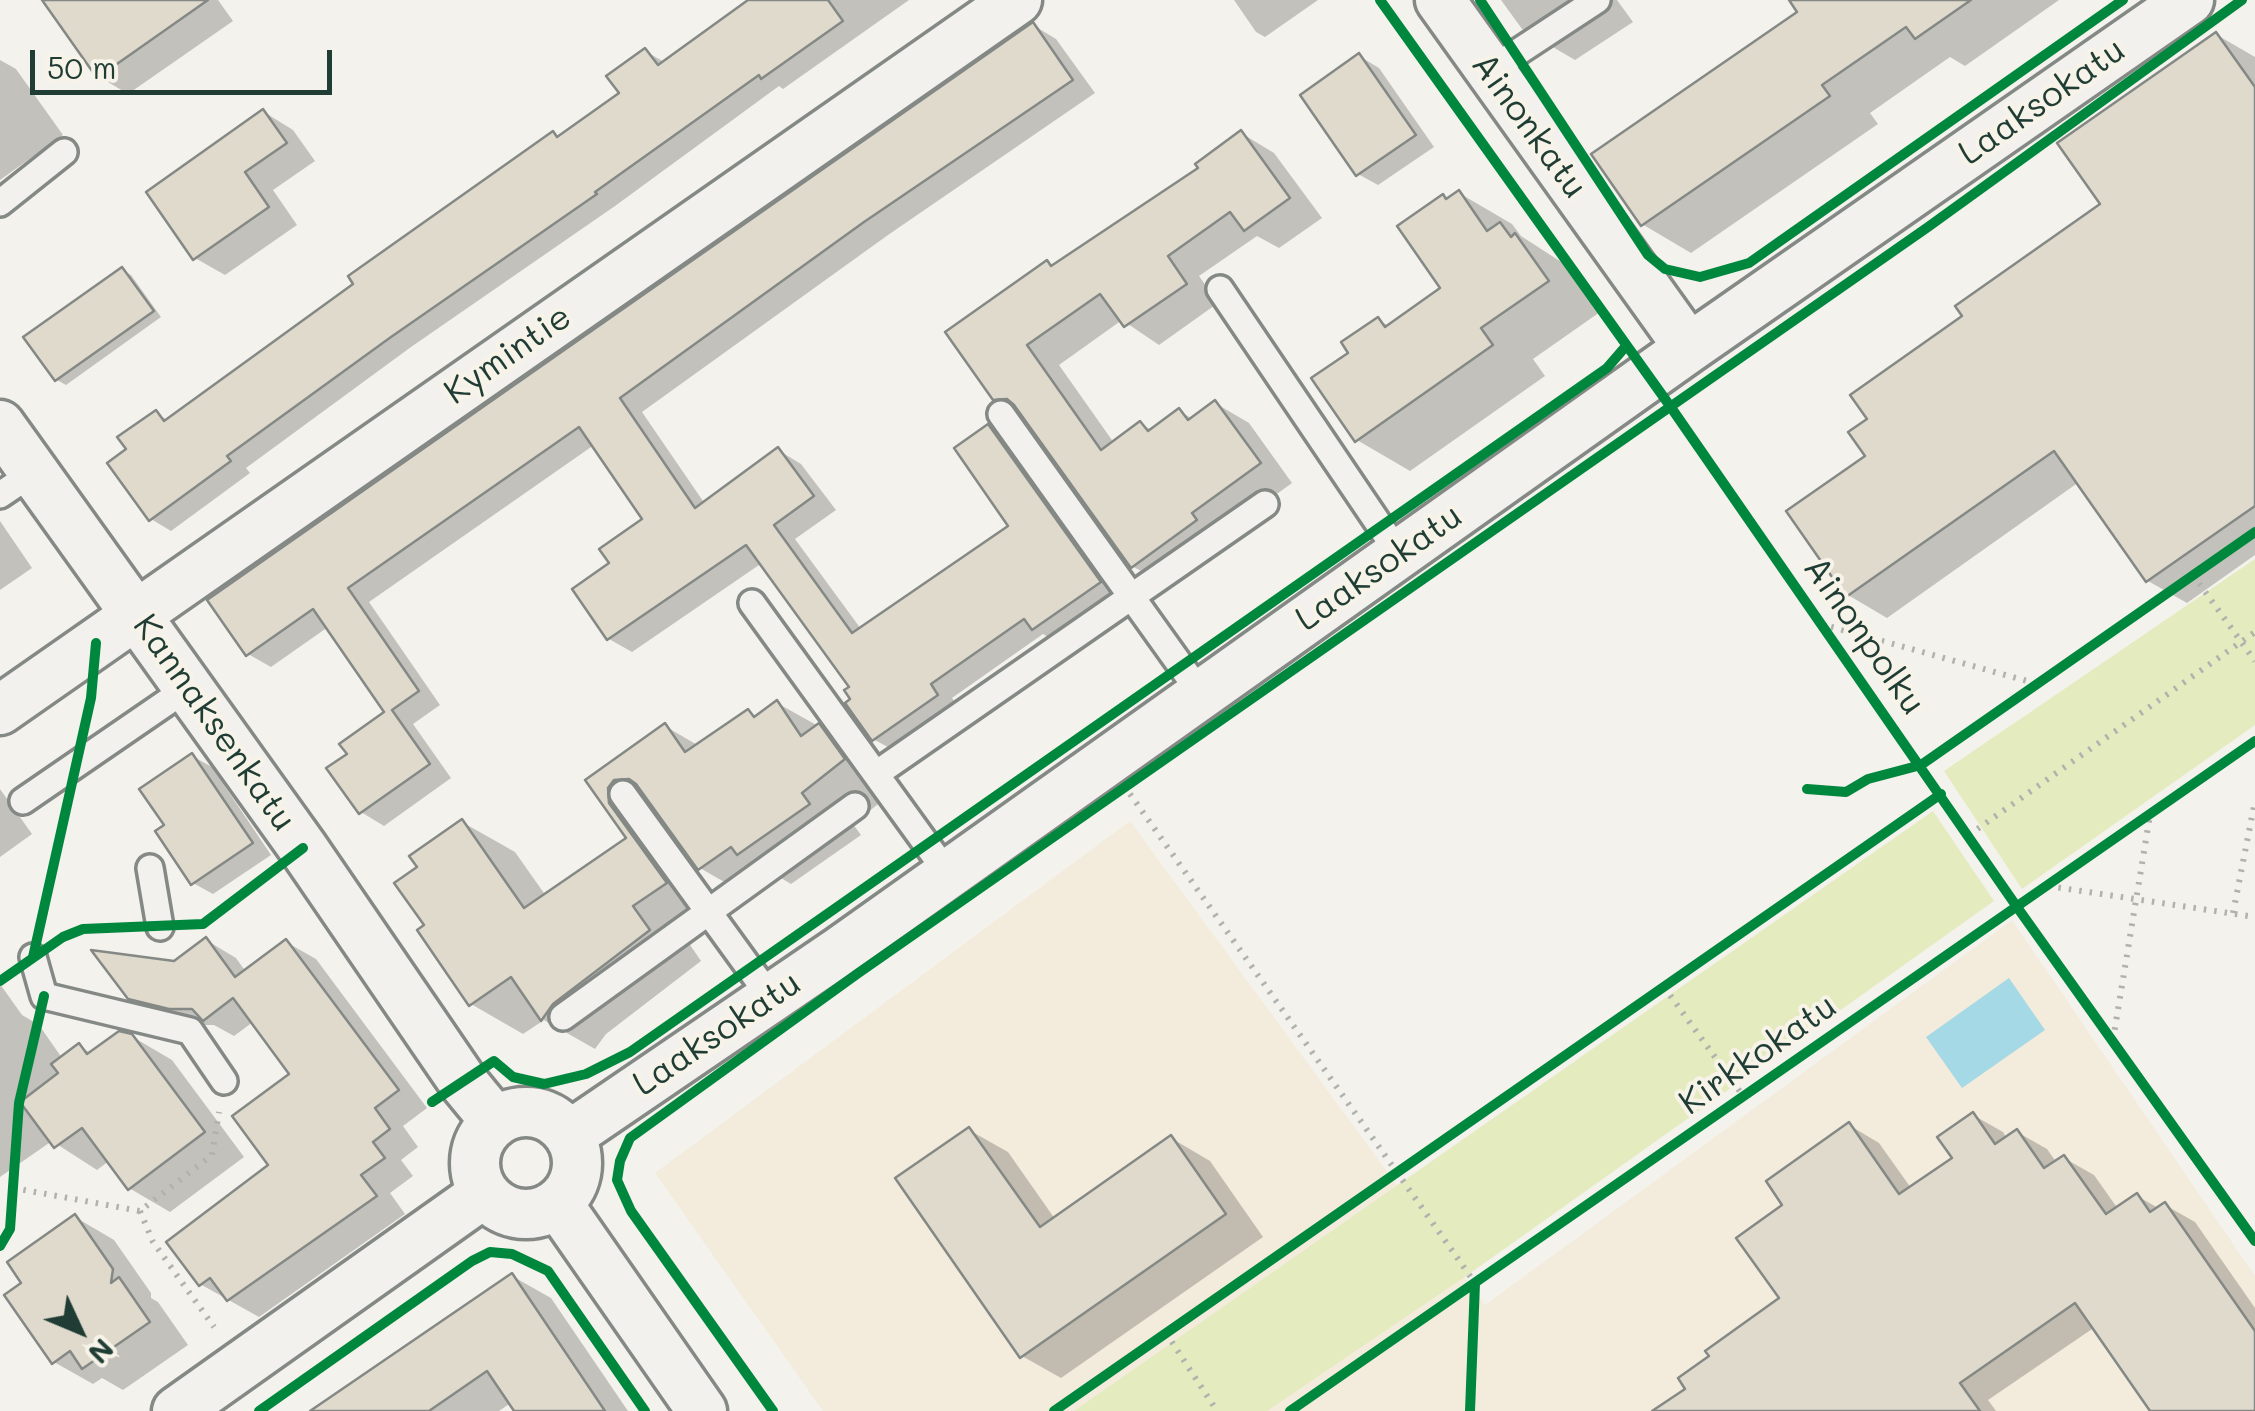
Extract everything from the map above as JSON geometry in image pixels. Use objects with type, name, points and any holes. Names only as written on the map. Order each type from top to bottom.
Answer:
[{"type":"street","name":"Kymintie","points":[[0,710],[1016,0]]},
{"type":"street","name":"Ainonkatu","points":[[1440,0],[1689,348]]},
{"type":"street","name":"Laaksokatu","points":[[570,1135],[948,874],[2186,1]]},
{"type":"street","name":"Kannaksenkatu","points":[[0,426],[17,484],[137,613],[463,1082],[494,1120]]},
{"type":"street","points":[[521,1111],[548,1116],[570,1135],[578,1159],[574,1184],[558,1204],[532,1215],[505,1211],[484,1194],[473,1169],[478,1142],[494,1120],[521,1111]]},
{"type":"street","points":[[177,1411],[484,1194]]},
{"type":"street","points":[[558,1204],[702,1411]]},
{"type":"lane","points":[[1489,72],[1597,0]]},
{"type":"lane","points":[[0,203],[64,152]]},
{"type":"lane","points":[[1220,289],[1399,554]]},
{"type":"lane","points":[[1001,414],[1201,694]]},
{"type":"lane","points":[[876,774],[1266,504]]},
{"type":"lane","points":[[752,602],[948,874]]},
{"type":"lane","points":[[23,801],[188,686]]},
{"type":"lane","points":[[623,794],[771,998]]},
{"type":"lane","points":[[563,1017],[855,806]]},
{"type":"lane","points":[[150,868],[160,927]]},
{"type":"lane","points":[[33,957],[44,996],[190,1031],[224,1081]]},
{"type":"path","points":[[2179,586],[2209,564]]},
{"type":"path","points":[[2193,575],[2255,661]]},
{"type":"path","points":[[1821,624],[2038,684]]},
{"type":"path","points":[[1969,835],[2255,632]]},
{"type":"path","points":[[2024,694],[2054,672]]},
{"type":"path","points":[[1125,786],[1396,1173],[1480,1280]]},
{"type":"path","points":[[2232,913],[2255,801]]},
{"type":"path","points":[[2136,825],[2165,804]]},
{"type":"path","points":[[2113,1040],[2150,814]]},
{"type":"path","points":[[1960,821],[1978,849]]},
{"type":"path","points":[[2032,896],[2062,876]]},
{"type":"path","points":[[2048,886],[2255,917]]},
{"type":"path","points":[[1648,998],[1680,976]]},
{"type":"path","points":[[1664,987],[1744,1097]]},
{"type":"path","points":[[0,1246],[10,1229],[19,1103],[44,996]]},
{"type":"path","points":[[2102,1026],[2124,1056]]},
{"type":"path","points":[[13,1188],[140,1211],[212,1155],[224,1081]]},
{"type":"path","points":[[1380,1185],[1408,1165]]},
{"type":"path","points":[[140,1211],[152,1242],[214,1327]]},
{"type":"path","points":[[1459,1294],[1480,1280]]},
{"type":"path","points":[[1474,1301],[1480,1280]]},
{"type":"path","points":[[1150,1344],[1182,1322]]},
{"type":"path","points":[[1166,1333],[1217,1411]]},
{"type":"shaded area","points":[[1130,821],[1485,1305],[2012,920],[2255,1276],[2255,1411],[823,1411],[655,1173]]},
{"type":"green space","points":[[2255,559],[2255,725],[2022,889],[1944,771]]},
{"type":"green space","points":[[1933,811],[1994,901],[1469,1274],[1267,1411],[1074,1411]]},
{"type":"water","points":[[2009,978],[2045,1030],[1962,1088],[1926,1037]]},
{"type":"building","points":[[42,0],[208,0],[97,78]]},
{"type":"building","points":[[748,0],[828,0],[843,21],[761,79],[759,75],[391,337],[227,456],[231,461],[149,521],[107,463],[126,449],[117,437],[156,410],[164,421],[353,284],[348,276],[553,131],[557,137],[619,93],[606,76],[645,48],[658,65]]},
{"type":"building","points":[[1789,0],[1971,0],[1915,39],[1906,27],[1822,85],[1830,96],[1641,226],[1591,154],[1797,12]]},
{"type":"building","points":[[1033,22],[1073,80],[864,222],[620,398],[695,508],[778,447],[814,496],[774,525],[852,633],[1008,526],[954,448],[988,424],[1101,582],[1032,630],[1024,619],[931,684],[938,695],[872,741],[845,703],[850,699],[844,690],[849,687],[746,545],[607,640],[572,589],[609,563],[599,549],[642,519],[579,427],[348,588],[419,691],[392,710],[430,764],[359,814],[326,768],[347,754],[339,744],[384,712],[313,609],[246,656],[207,600]]},
{"type":"building","points":[[2216,32],[2255,87],[2255,506],[2146,582],[2054,451],[1846,597],[1786,511],[1865,456],[1848,432],[1867,419],[1850,395],[1962,316],[1955,306],[2100,204],[2057,143]]},
{"type":"building","points":[[1359,53],[1416,135],[1356,176],[1300,95]]},
{"type":"building","points":[[263,109],[287,143],[245,172],[269,207],[193,260],[146,192]]},
{"type":"building","points":[[1241,130],[1290,198],[1244,231],[1230,212],[1168,256],[1187,284],[1124,327],[1100,294],[1027,345],[1101,450],[1140,421],[1148,431],[1179,408],[1188,420],[1215,400],[1261,463],[1192,513],[1197,520],[1131,568],[1014,405],[1007,399],[993,400],[945,332],[1047,260],[1051,266],[1198,168],[1195,164]]},
{"type":"building","points":[[1459,190],[1487,231],[1500,222],[1511,237],[1515,233],[1549,281],[1481,328],[1493,345],[1355,442],[1311,378],[1348,353],[1341,342],[1378,317],[1385,327],[1440,288],[1397,226],[1443,194],[1446,199]]},
{"type":"building","points":[[122,267],[154,311],[55,381],[23,337]]},
{"type":"building","points":[[777,700],[801,736],[819,723],[845,759],[802,793],[810,804],[737,855],[731,847],[698,870],[636,784],[629,779],[614,780],[608,788],[609,803],[667,883],[633,906],[650,930],[553,1004],[541,1021],[511,977],[469,1006],[417,930],[424,925],[394,883],[417,867],[409,856],[462,819],[524,908],[626,838],[585,780],[665,723],[685,752],[748,709],[754,717]]},
{"type":"building","points":[[192,753],[253,843],[191,885],[155,831],[164,825],[139,789]]},
{"type":"building","points":[[206,937],[235,977],[286,939],[399,1090],[375,1108],[390,1129],[373,1142],[385,1158],[361,1175],[377,1196],[227,1301],[210,1278],[199,1286],[166,1242],[268,1165],[232,1116],[289,1074],[233,998],[203,1021],[192,1009],[169,1009],[128,999],[91,950],[174,961]]},
{"type":"building","points":[[119,1031],[132,1034],[205,1132],[128,1190],[82,1128],[54,1148],[20,1102],[58,1073],[51,1064],[79,1043],[87,1054]]},
{"type":"building","points":[[1973,1112],[1995,1144],[2017,1129],[2044,1168],[2064,1155],[2106,1214],[2137,1193],[2150,1212],[2165,1202],[2255,1331],[2255,1411],[2150,1411],[2075,1303],[1960,1383],[1980,1411],[1652,1411],[1685,1389],[1678,1378],[1709,1356],[1705,1351],[1779,1298],[1736,1238],[1782,1205],[1766,1181],[1849,1122],[1899,1194],[1952,1158],[1937,1137]]},
{"type":"building","points":[[969,1127],[1040,1227],[1171,1135],[1226,1214],[1020,1358],[895,1178]]},
{"type":"building","points":[[75,1214],[113,1269],[111,1283],[119,1277],[150,1322],[82,1369],[70,1351],[52,1364],[4,1295],[21,1283],[7,1262]]},
{"type":"building","points":[[512,1273],[605,1411],[514,1411],[487,1371],[429,1411],[310,1411]]},
{"type":"cycle path","name":"Ainonpolku","points":[[1380,0],[1670,406],[2017,907],[2255,1241]]},
{"type":"cycle path","points":[[1480,0],[1648,255],[1665,269],[1700,277],[1749,263],[2123,0]]},
{"type":"cycle path","points":[[773,1411],[631,1211],[617,1180],[630,1138],[857,974],[1928,227],[2242,0]]},
{"type":"cycle path","points":[[432,1102],[494,1061],[513,1077],[544,1084],[586,1074],[630,1052],[1607,368],[1626,346]]},
{"type":"cycle path","points":[[1807,789],[1846,792],[1868,779],[1921,765],[2255,532]]},
{"type":"cycle path","points":[[33,957],[91,698],[96,643]]},
{"type":"cycle path","name":"Kirkkokatu","points":[[1290,1411],[2255,741]]},
{"type":"cycle path","points":[[1054,1411],[1941,794]]},
{"type":"cycle path","points":[[0,981],[63,937],[83,929],[203,924],[303,848]]},
{"type":"cycle path","points":[[0,1246],[10,1229],[19,1103],[44,996]]},
{"type":"cycle path","points":[[259,1411],[490,1252],[512,1254],[548,1271],[645,1411]]},
{"type":"cycle path","points":[[1470,1411],[1475,1283]]}]
